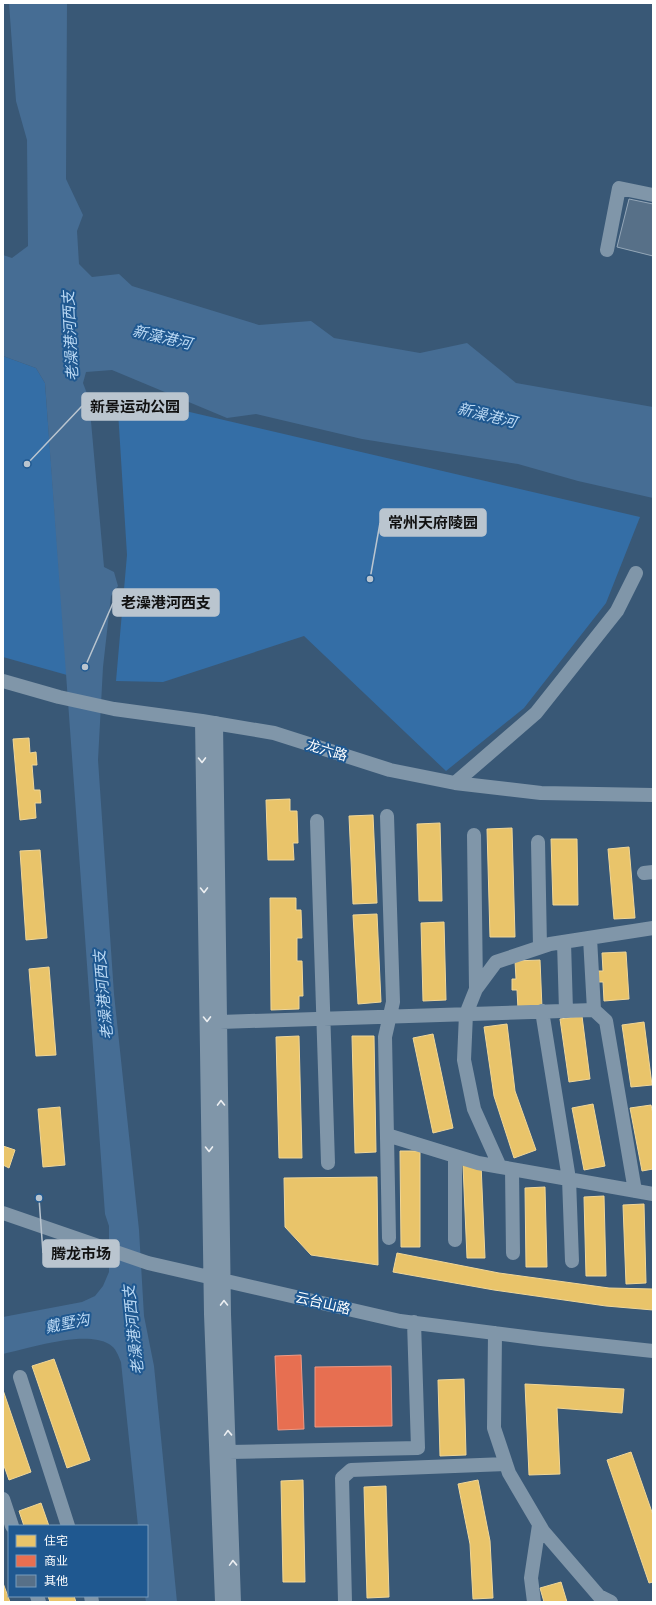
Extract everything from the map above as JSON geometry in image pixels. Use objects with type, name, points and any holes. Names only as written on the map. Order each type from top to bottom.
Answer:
[{"type":"street","points":[[607,250],[619,188],[653,195]]},
{"type":"street","points":[[455,783],[536,713],[617,611],[636,573]]},
{"type":"street","name":"龙六路","points":[[3,681],[60,697],[114,709],[202,720],[274,733],[390,770],[455,783],[541,793],[653,796]]},
{"type":"street","points":[[202,720],[217,1280],[222,1602]]},
{"type":"street","points":[[216,723],[220,1022],[217,1280],[229,1452],[234,1602]]},
{"type":"street","points":[[387,816],[392,1002],[385,1037],[389,1238]]},
{"type":"street","points":[[317,821],[328,1163]]},
{"type":"street","points":[[474,835],[476,989]]},
{"type":"street","points":[[538,842],[540,947]]},
{"type":"street","points":[[513,1253],[506,1168],[474,1109],[464,1060],[466,1014],[476,989],[496,962],[540,947],[653,928]]},
{"type":"street","points":[[590,938],[594,1010],[606,1021],[635,1191]]},
{"type":"street","points":[[564,942],[566,1011]]},
{"type":"street","points":[[220,1022],[594,1010]]},
{"type":"street","points":[[542,1011],[569,1179],[572,1261]]},
{"type":"street","points":[[387,1135],[478,1163],[653,1194]]},
{"type":"street","points":[[455,1156],[455,1240]]},
{"type":"street","name":"云台山路","points":[[3,1213],[148,1263],[400,1321],[653,1351]]},
{"type":"street","points":[[229,1452],[418,1448],[414,1322]]},
{"type":"street","points":[[496,1333],[494,1428],[509,1473],[543,1531],[600,1596],[611,1602]]},
{"type":"street","points":[[20,1377],[68,1525]]},
{"type":"street","points":[[345,1602],[342,1478],[352,1470],[506,1464]]},
{"type":"street","points":[[3,1499],[12,1525]]},
{"type":"street","points":[[534,1602],[531,1578],[539,1525]]},
{"type":"shaded area","points":[[3,356],[36,368],[45,383],[67,675],[3,657]]},
{"type":"shaded area","points":[[117,395],[640,517],[606,603],[524,708],[446,771],[304,636],[163,682],[116,681],[127,555]]},
{"type":"water","points":[[9,3],[67,3],[66,179],[83,215],[77,231],[79,264],[92,277],[119,274],[132,286],[259,325],[311,321],[334,338],[420,353],[467,343],[516,383],[653,407],[653,498],[578,481],[518,464],[362,439],[256,414],[227,418],[112,370],[86,372],[83,383],[89,399],[104,567],[114,572],[118,586],[111,596],[103,667],[98,760],[114,994],[139,1230],[144,1316],[154,1366],[177,1602],[146,1602],[145,1597],[148,1597],[148,1525],[138,1525],[121,1362],[118,1354],[109,1344],[99,1340],[72,1339],[3,1354],[3,1317],[82,1302],[95,1296],[103,1286],[109,1272],[109,1226],[105,1214],[45,383],[36,368],[3,356],[3,255],[12,258],[28,246],[27,140],[16,101]]},
{"type":"building: 住宅","points":[[29,738],[30,753],[36,752],[37,765],[32,765],[34,790],[40,790],[41,803],[35,803],[36,818],[20,820],[13,739]]},
{"type":"building: 住宅","points":[[290,799],[290,811],[297,811],[298,843],[293,843],[294,860],[268,860],[266,800]]},
{"type":"building: 住宅","points":[[373,815],[377,903],[353,904],[349,816]]},
{"type":"building: 住宅","points":[[440,823],[442,901],[419,901],[417,824]]},
{"type":"building: 住宅","points":[[512,828],[515,937],[490,937],[487,829]]},
{"type":"building: 住宅","points":[[551,839],[577,839],[578,905],[553,905]]},
{"type":"building: 住宅","points":[[629,847],[635,918],[614,919],[608,849]]},
{"type":"building: 住宅","points":[[40,850],[47,938],[26,940],[20,851]]},
{"type":"building: 住宅","points":[[270,898],[296,898],[296,910],[301,910],[302,938],[297,938],[297,961],[302,961],[303,996],[299,996],[299,1009],[271,1010]]},
{"type":"building: 住宅","points":[[377,914],[381,1002],[358,1004],[353,915]]},
{"type":"building: 住宅","points":[[444,922],[446,1000],[423,1001],[421,923]]},
{"type":"building: 住宅","points":[[626,952],[629,999],[604,1001],[603,982],[598,982],[598,971],[603,971],[602,953]]},
{"type":"building: 住宅","points":[[540,960],[542,1008],[518,1009],[517,990],[512,990],[512,979],[516,979],[515,961]]},
{"type":"building: 住宅","points":[[49,967],[56,1055],[36,1056],[29,969]]},
{"type":"building: 住宅","points":[[582,1016],[590,1079],[569,1082],[560,1019]]},
{"type":"building: 住宅","points":[[644,1022],[652,1085],[631,1087],[622,1025]]},
{"type":"building: 住宅","points":[[507,1024],[515,1091],[536,1150],[514,1158],[494,1096],[484,1027]]},
{"type":"building: 住宅","points":[[433,1034],[453,1128],[433,1133],[413,1038]]},
{"type":"building: 住宅","points":[[299,1036],[302,1158],[279,1158],[276,1037]]},
{"type":"building: 住宅","points":[[352,1036],[374,1036],[376,1152],[355,1153]]},
{"type":"building: 住宅","points":[[593,1104],[605,1166],[584,1170],[572,1108]]},
{"type":"building: 住宅","points":[[651,1105],[653,1114],[653,1169],[642,1171],[630,1108]]},
{"type":"building: 住宅","points":[[60,1107],[65,1165],[43,1167],[38,1109]]},
{"type":"building: 住宅","points":[[3,1146],[15,1150],[9,1168],[3,1165]]},
{"type":"building: 住宅","points":[[400,1151],[420,1151],[420,1247],[401,1247]]},
{"type":"building: 住宅","points":[[481,1164],[485,1258],[467,1258],[463,1165]]},
{"type":"building: 住宅","points":[[377,1177],[378,1265],[311,1255],[285,1227],[284,1178]]},
{"type":"building: 住宅","points":[[545,1187],[547,1267],[526,1267],[525,1188]]},
{"type":"building: 住宅","points":[[604,1196],[606,1276],[586,1276],[584,1197]]},
{"type":"building: 住宅","points":[[644,1204],[646,1283],[626,1284],[623,1205]]},
{"type":"building: 住宅","points":[[397,1253],[499,1273],[609,1288],[653,1289],[653,1310],[606,1306],[494,1290],[393,1272]]},
{"type":"building: 住宅","points":[[54,1359],[90,1460],[67,1468],[32,1366]]},
{"type":"building: 住宅","points":[[464,1379],[466,1455],[440,1456],[438,1380]]},
{"type":"building: 住宅","points":[[525,1384],[624,1389],[622,1413],[557,1408],[560,1474],[529,1475]]},
{"type":"building: 住宅","points":[[3,1390],[31,1472],[9,1480],[3,1463]]},
{"type":"building: 住宅","points":[[631,1452],[653,1515],[653,1582],[649,1583],[607,1460]]},
{"type":"building: 住宅","points":[[303,1480],[305,1582],[283,1582],[281,1481]]},
{"type":"building: 住宅","points":[[478,1480],[490,1541],[493,1598],[473,1599],[470,1544],[458,1484]]},
{"type":"building: 住宅","points":[[386,1486],[389,1597],[367,1598],[364,1487]]},
{"type":"building: 住宅","points":[[41,1503],[49,1525],[24,1525],[19,1511]]},
{"type":"building: 住宅","points":[[561,1582],[567,1602],[544,1602],[540,1588]]},
{"type":"building: 住宅","points":[[3,1583],[10,1602],[3,1602]]},
{"type":"building: 住宅","points":[[48,1597],[74,1597],[76,1602],[50,1602]]},
{"type":"building: 商业","points":[[301,1355],[304,1429],[278,1430],[275,1356]]},
{"type":"building: 商业","points":[[391,1366],[392,1426],[315,1427],[315,1367]]},
{"type":"building: 其他","points":[[629,199],[653,204],[653,256],[617,247]]},
{"type":"place","name":"新景运动公园","points":[[27,464]]},
{"type":"place","name":"常州天府陵园","points":[[370,579]]},
{"type":"place","name":"老澡港河西支","points":[[85,667]]},
{"type":"place","name":"腾龙市场","points":[[39,1198]]},
{"type":"water label","name":"新藻港河","points":[[162,337]]},
{"type":"water label","name":"新澡港河","points":[[487,415]]},
{"type":"water label","name":"戴墅沟","points":[[67,1323]]}]
